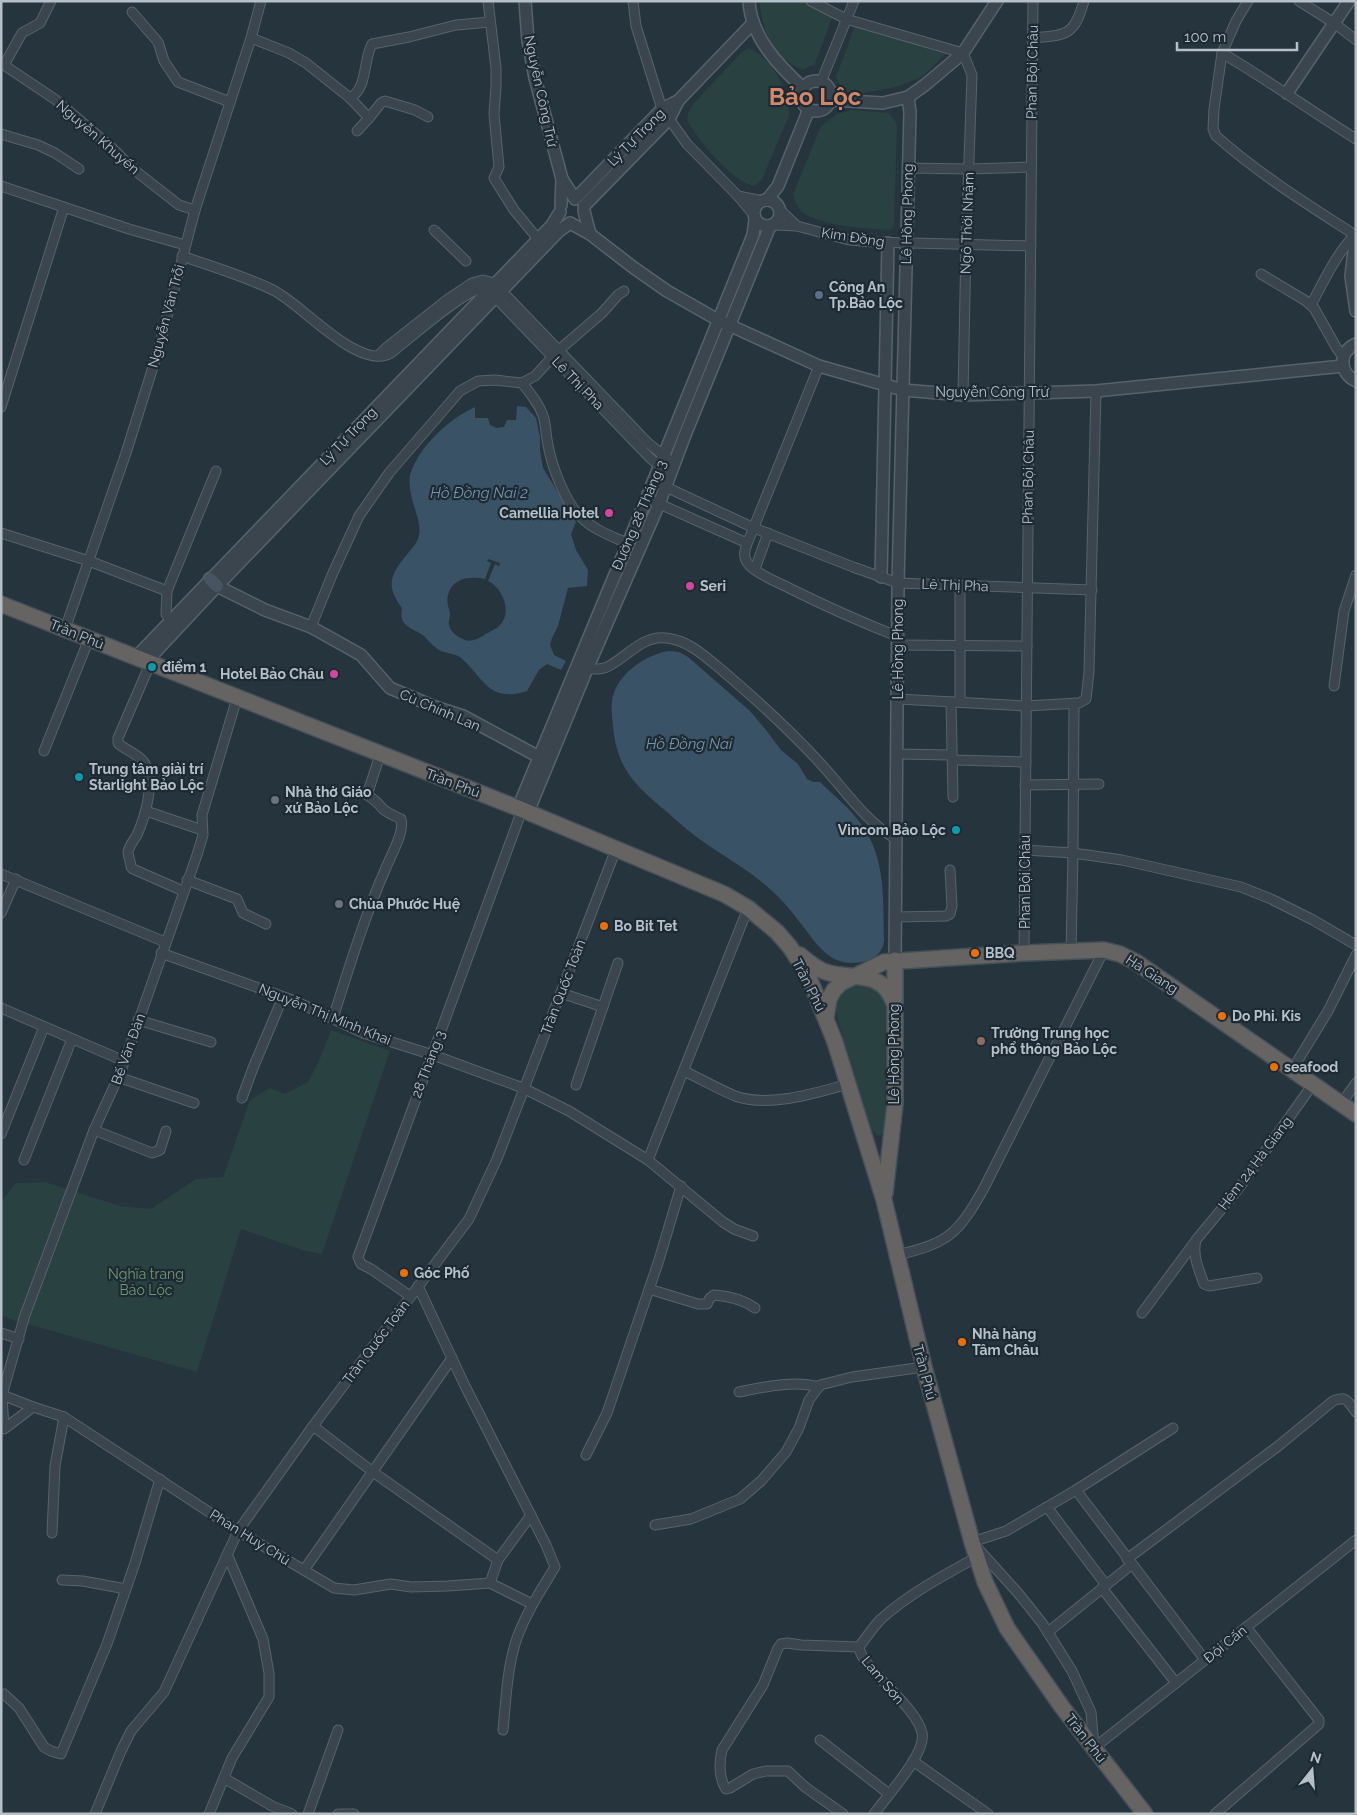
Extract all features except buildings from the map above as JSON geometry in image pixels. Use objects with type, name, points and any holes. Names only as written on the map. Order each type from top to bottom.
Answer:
[{"type":"highway","name":"Trần Phú","points":[[1,604],[523,810],[724,894],[748,908],[776,932],[790,947],[808,975],[835,1042],[884,1200],[924,1367],[972,1542],[985,1582],[1007,1628],[1062,1707],[1145,1814]]},
{"type":"highway","points":[[790,947],[808,963],[825,972],[876,980],[891,995],[894,1004]]},
{"type":"highway","name":"Hà Giang","points":[[826,1018],[829,999],[841,983],[884,962],[1104,950],[1120,954],[1136,962],[1356,1114]]},
{"type":"highway","name":"Lê Hồng Phong","points":[[884,1200],[896,1104],[894,960]]},
{"type":"highway","points":[[864,1135],[875,1141],[881,1141],[892,1134]]},
{"type":"street","points":[[3,64],[22,33],[40,23],[51,1]]},
{"type":"street","name":"Nguyễn Văn Trỗi","points":[[64,630],[126,453],[158,351],[195,210],[262,1]]},
{"type":"street","points":[[488,1],[496,68],[494,114],[499,167],[494,178],[514,210],[538,239]]},
{"type":"street","name":"Nguyễn Công Trứ","points":[[525,1],[528,41],[535,78],[562,179],[561,209]]},
{"type":"street","points":[[632,1],[636,26],[662,109],[687,144],[738,196],[762,226],[772,225],[779,218],[771,204],[738,196]]},
{"type":"street","points":[[749,1],[753,23],[763,43],[783,69],[803,88]]},
{"type":"street","points":[[811,1],[846,19],[963,53]]},
{"type":"street","points":[[821,82],[854,1]]},
{"type":"street","points":[[830,100],[883,103],[908,97],[963,53],[997,1]]},
{"type":"street","name":"Phan Bội Châu","points":[[1024,953],[1033,1]]},
{"type":"street","points":[[1032,38],[1055,36],[1069,32],[1075,26],[1084,1]]},
{"type":"street","points":[[1248,1],[1236,21],[1222,53],[1214,115],[1213,129],[1216,136],[1240,157],[1281,187],[1356,235]]},
{"type":"street","points":[[1300,1],[1356,40]]},
{"type":"street","points":[[1287,94],[1349,1]]},
{"type":"street","points":[[132,12],[158,42],[164,61],[178,82],[230,102]]},
{"type":"street","points":[[350,98],[357,93],[361,84],[372,44],[456,25],[490,22]]},
{"type":"street","name":"Lý Tự Trọng","points":[[581,205],[669,119],[678,101],[753,23]]},
{"type":"street","points":[[251,38],[282,49],[306,63],[350,98],[369,118]]},
{"type":"street","name":"Ngô Thời Nhậm","points":[[963,53],[972,75],[963,395]]},
{"type":"street","points":[[1222,53],[1356,139]]},
{"type":"street","name":"Nguyễn Khuyến","points":[[3,64],[56,100],[111,147],[133,169],[179,205],[195,210]]},
{"type":"street","points":[[811,82],[821,82],[828,88],[830,100],[823,109],[809,109],[802,102],[803,88],[811,82]]},
{"type":"street","name":"Lê Hồng Phong","points":[[894,960],[899,641],[898,583],[910,112],[908,97]]},
{"type":"street","points":[[357,130],[380,103],[385,101],[415,110],[428,117]]},
{"type":"street","name":"Lý Tự Trọng","points":[[581,205],[662,109],[678,101]]},
{"type":"street","points":[[771,204],[809,109]]},
{"type":"street","points":[[1,134],[38,145],[55,153],[78,170]]},
{"type":"street","points":[[908,168],[1031,167]]},
{"type":"street","name":"Nguyễn Công Trứ","points":[[562,179],[581,205],[590,234]]},
{"type":"street","points":[[1,186],[129,229],[185,245]]},
{"type":"street","points":[[567,200],[581,205],[582,218],[575,223],[570,223],[564,219],[561,209],[567,200]]},
{"type":"street","points":[[755,218],[756,207],[771,204]]},
{"type":"street","name":"Kim Đồng","points":[[771,204],[797,226]]},
{"type":"street","points":[[1,407],[5,380],[64,207]]},
{"type":"street","name":"Lý Tự Trọng","points":[[495,290],[552,225],[561,209]]},
{"type":"street","name":"Đường 28 Tháng 3","points":[[523,810],[539,756],[753,235],[755,218]]},
{"type":"street","name":"Nguyễn Công Trứ","points":[[570,223],[590,234],[658,285],[729,326],[819,366],[903,390],[963,395],[1096,390],[1343,362]]},
{"type":"street","name":"Lý Tự Trọng","points":[[144,661],[214,583],[495,290],[570,223]]},
{"type":"street","name":"Kim Đồng","points":[[772,225],[797,226],[849,240],[906,244],[1030,246]]},
{"type":"street","name":"Đường 28 Tháng 3","points":[[523,810],[659,504],[729,326],[772,225]]},
{"type":"street","points":[[434,230],[466,261]]},
{"type":"street","points":[[1311,305],[1328,276],[1333,263],[1348,242],[1356,235]]},
{"type":"street","points":[[1356,235],[1351,276],[1356,311]]},
{"type":"street","name":"Lê Hồng Phong","points":[[881,577],[888,243]]},
{"type":"street","points":[[182,256],[274,291],[288,299],[351,349],[371,356],[378,356],[420,320],[472,283],[483,280],[495,290]]},
{"type":"street","points":[[1261,274],[1311,305],[1321,318],[1336,347],[1347,375],[1356,381]]},
{"type":"street","name":"Lê Thị Pha","points":[[495,290],[661,462],[673,468]]},
{"type":"street","points":[[311,627],[359,516],[397,463],[460,391],[478,381],[495,380],[522,383],[535,376],[624,291]]},
{"type":"street","points":[[1343,362],[1348,349],[1356,344]]},
{"type":"street","points":[[819,366],[747,543],[744,553],[746,560],[755,569],[775,581],[899,641],[959,646],[1027,646]]},
{"type":"street","points":[[522,383],[544,417],[548,446],[566,496],[580,516],[602,532],[627,544]]},
{"type":"street","points":[[898,699],[1026,706],[1074,703],[1086,699],[1088,690],[1092,590],[1091,528],[1095,482],[1096,390]]},
{"type":"street","points":[[170,621],[166,614],[167,591],[216,471]]},
{"type":"street","name":"Lê Thị Pha","points":[[653,481],[754,528],[898,583],[1092,590]]},
{"type":"street","points":[[646,498],[747,543]]},
{"type":"street","points":[[755,569],[768,533]]},
{"type":"street","points":[[1,534],[89,561],[167,591]]},
{"type":"street","points":[[1334,686],[1344,611],[1356,575]]},
{"type":"street","points":[[611,581],[623,585]]},
{"type":"street","name":"Lý Tự Trọng","points":[[144,661],[170,621],[214,583]]},
{"type":"street","name":"Cù Chính Lan","points":[[214,583],[265,610],[311,627],[361,655],[390,688],[435,707],[463,716],[539,756]]},
{"type":"street","points":[[952,797],[951,755],[959,646],[960,586]]},
{"type":"street","points":[[587,669],[610,666],[619,658],[651,639],[665,637],[692,647],[748,692],[821,764],[870,820],[882,831],[896,839]]},
{"type":"street","points":[[44,751],[88,639]]},
{"type":"street","points":[[144,661],[118,738],[118,742],[122,747],[143,761],[148,771],[149,783],[146,810],[129,850],[131,867],[183,891]]},
{"type":"street","name":"Bế Văn Đàn","points":[[2,1432],[1,1394],[25,1315],[60,1217],[94,1130],[124,1061],[187,880],[200,842],[202,814],[237,698]]},
{"type":"street","points":[[1070,952],[1074,703]]},
{"type":"street","points":[[897,754],[951,755]]},
{"type":"street","points":[[333,1018],[368,908],[402,825],[402,820],[392,815],[367,795],[380,755]]},
{"type":"street","points":[[951,755],[955,760],[1026,762]]},
{"type":"street","points":[[1025,785],[1099,784]]},
{"type":"street","points":[[146,810],[202,830]]},
{"type":"street","name":"28 Tháng 3","points":[[410,1296],[361,1264],[358,1257],[523,810]]},
{"type":"street","name":"Trần Quốc Toản","points":[[95,1814],[131,1731],[164,1692],[238,1531],[410,1296],[469,1219],[497,1159],[616,849]]},
{"type":"street","points":[[1025,850],[1073,853],[1122,860],[1241,887],[1271,899],[1313,920],[1356,945]]},
{"type":"street","points":[[895,917],[946,916],[950,914],[952,906],[950,870]]},
{"type":"street","points":[[1,874],[165,942]]},
{"type":"street","points":[[1,913],[16,880]]},
{"type":"street","points":[[187,880],[237,899],[243,913],[266,924]]},
{"type":"street","points":[[648,1160],[748,908]]},
{"type":"street","points":[[897,1254],[924,1249],[951,1235],[968,1218],[989,1180],[1104,950]]},
{"type":"street","name":"Nguyễn Thị Minh Khai","points":[[161,953],[284,997],[363,1033],[433,1055],[523,1088],[569,1111],[648,1160],[723,1222],[734,1229],[753,1236]]},
{"type":"street","points":[[1292,1070],[1328,1011],[1356,954]]},
{"type":"street","points":[[576,1084],[618,963]]},
{"type":"street","points":[[561,993],[603,1007]]},
{"type":"street","points":[[242,1098],[252,1068],[284,997]]},
{"type":"street","points":[[1,1008],[124,1061]]},
{"type":"street","points":[[138,1020],[211,1042]]},
{"type":"street","points":[[1,1134],[44,1027]]},
{"type":"street","points":[[24,1160],[72,1039]]},
{"type":"street","points":[[684,1070],[737,1096],[756,1100],[788,1099],[848,1084]]},
{"type":"street","points":[[118,1077],[194,1103]]},
{"type":"street","name":"Hẻm 24 Hà Giang","points":[[1142,1313],[1196,1240],[1239,1188],[1313,1084]]},
{"type":"street","points":[[1341,1104],[1356,1084]]},
{"type":"street","points":[[94,1130],[152,1153],[160,1150],[166,1131]]},
{"type":"street","points":[[586,1455],[607,1413],[681,1186]]},
{"type":"street","points":[[1196,1240],[1194,1247],[1197,1264],[1204,1284],[1209,1286],[1256,1278]]},
{"type":"street","points":[[418,1286],[555,1567],[532,1604],[517,1639],[510,1665],[503,1730]]},
{"type":"street","points":[[649,1289],[698,1304],[707,1304],[714,1295],[726,1296],[750,1304],[755,1308]]},
{"type":"street","points":[[1,1332],[19,1338]]},
{"type":"street","points":[[304,1570],[452,1358]]},
{"type":"street","points":[[655,1526],[691,1519],[740,1499],[762,1481],[786,1452],[799,1428],[809,1400],[820,1385],[852,1377],[924,1367]]},
{"type":"street","points":[[739,1392],[757,1388],[805,1383],[819,1387]]},
{"type":"street","name":"Phan Huy Chú","points":[[1,1394],[64,1417],[238,1531],[334,1588],[354,1590],[391,1584],[410,1587],[490,1583]]},
{"type":"street","points":[[1048,1632],[1104,1587],[1129,1562],[1333,1401],[1342,1398],[1346,1399],[1356,1412]]},
{"type":"street","points":[[2,1432],[33,1407]]},
{"type":"street","points":[[52,1534],[54,1466],[64,1417]]},
{"type":"street","points":[[314,1426],[373,1472],[498,1560]]},
{"type":"street","points":[[1094,1748],[1091,1712],[1072,1671],[1048,1632],[1018,1592],[972,1542],[1006,1531],[1076,1490],[1173,1428]]},
{"type":"street","points":[[4,1694],[19,1708],[44,1747],[61,1754],[107,1644],[160,1479]]},
{"type":"street","points":[[1076,1490],[1205,1660]]},
{"type":"street","points":[[1047,1507],[1176,1683]]},
{"type":"street","points":[[531,1515],[498,1560],[490,1583],[532,1604]]},
{"type":"street","name":"Đội Cấn","points":[[1094,1748],[1356,1540]]},
{"type":"street","points":[[209,1814],[232,1758],[269,1697],[269,1673],[263,1640],[227,1554]]},
{"type":"street","name":"Lam Sơn","points":[[874,1814],[914,1761],[922,1742],[922,1732],[913,1716],[867,1663],[859,1647],[880,1620],[910,1597],[977,1557]]},
{"type":"street","points":[[62,1580],[84,1581],[126,1588]]},
{"type":"street","points":[[1215,1814],[1319,1724],[1319,1720],[1246,1627]]},
{"type":"street","points":[[843,1814],[805,1787],[788,1772],[766,1771],[753,1774],[726,1789],[723,1785],[719,1762],[722,1750],[763,1685],[781,1644],[859,1647]]},
{"type":"street","points":[[308,1814],[338,1730]]},
{"type":"street","points":[[820,1740],[889,1794]]},
{"type":"street","points":[[914,1761],[988,1814]]},
{"type":"street","points":[[224,1778],[270,1810],[292,1814]]},
{"type":"street","points":[[338,1814],[354,1814]]},
{"type":"green space","points":[[759,1],[803,1],[833,16],[815,64],[803,70],[783,58],[776,51],[763,24]]},
{"type":"green space","points":[[855,26],[946,54],[922,77],[896,87],[858,94],[843,92],[836,77]]},
{"type":"green space","points":[[748,48],[757,52],[772,67],[783,86],[789,107],[789,116],[762,179],[755,186],[737,178],[727,169],[707,149],[687,120],[688,113],[694,103]]},
{"type":"green space","points":[[853,110],[889,113],[897,124],[894,227],[890,230],[846,226],[813,218],[800,210],[793,194],[821,126],[838,113]]},
{"type":"green space","points":[[864,984],[878,989],[886,1000],[885,1131],[879,1136],[871,1130],[836,1011],[839,993],[848,988]]},
{"type":"green space","name":"Nghĩa trang Bảo Lộc","points":[[331,1030],[390,1051],[322,1254],[302,1250],[241,1229],[197,1372],[1,1315],[1,1202],[16,1183],[45,1182],[120,1206],[151,1209],[196,1179],[223,1177],[250,1100],[270,1088],[285,1094],[308,1082],[319,1061]]},
{"type":"water","name":"Hồ Đồng Nai 2","points":[[517,406],[526,407],[536,418],[543,468],[576,522],[571,534],[576,550],[588,570],[587,586],[568,588],[558,626],[550,645],[554,655],[566,661],[561,670],[547,664],[539,670],[527,691],[503,694],[487,686],[460,657],[441,651],[424,636],[404,623],[401,614],[402,608],[394,594],[392,583],[395,571],[415,545],[420,531],[411,494],[410,475],[420,454],[445,426],[475,407],[475,418],[488,418],[490,425],[497,428],[504,427],[507,420],[516,420]],"holes":[[[488,559],[500,563],[499,566],[495,564],[488,581],[502,595],[506,608],[503,621],[497,627],[477,639],[468,641],[460,638],[453,632],[449,624],[450,614],[447,600],[450,589],[453,585],[468,578],[485,579],[491,563],[487,561]]]},
{"type":"water","name":"Hồ Đồng Nai","points":[[669,651],[679,652],[688,657],[750,711],[781,750],[798,764],[807,779],[813,782],[820,782],[847,807],[861,824],[875,850],[883,894],[884,940],[879,953],[873,958],[859,963],[851,963],[831,957],[815,942],[770,889],[746,870],[690,832],[646,794],[630,776],[624,766],[615,741],[612,713],[613,697],[617,685],[622,678],[636,665],[652,656]]},
{"type":"place","name":"Công An Tp.Bảo Lộc","points":[[819,295]]},
{"type":"place","name":"Camellia Hotel","points":[[609,513]]},
{"type":"place","name":"Seri","points":[[690,586]]},
{"type":"place","name":"điểm 1","points":[[152,667]]},
{"type":"place","name":"Hotel Bảo Châu","points":[[334,674]]},
{"type":"place","name":"Trung tâm giải trí Starlight Bảo Lộc","points":[[79,777]]},
{"type":"place","name":"Nhà thờ Giáo xứ Bảo Lộc","points":[[275,800]]},
{"type":"place","name":"Vincom Bảo Lộc","points":[[956,830]]},
{"type":"place","name":"Chùa Phước Huệ","points":[[339,904]]},
{"type":"place","name":"Bo Bit Tet","points":[[604,926]]},
{"type":"place","name":"BBQ","points":[[975,953]]},
{"type":"place","name":"Do Phi. Kis","points":[[1222,1016]]},
{"type":"place","name":"Trường Trung học phổ thông Bảo Lộc","points":[[981,1041]]},
{"type":"place","name":"seafood","points":[[1274,1067]]},
{"type":"place","name":"Góc Phố","points":[[404,1273]]},
{"type":"place","name":"Nhà hàng Tâm Châu","points":[[962,1342]]},
{"type":"district","name":"Bảo Lộc","points":[[815,96]]}]
